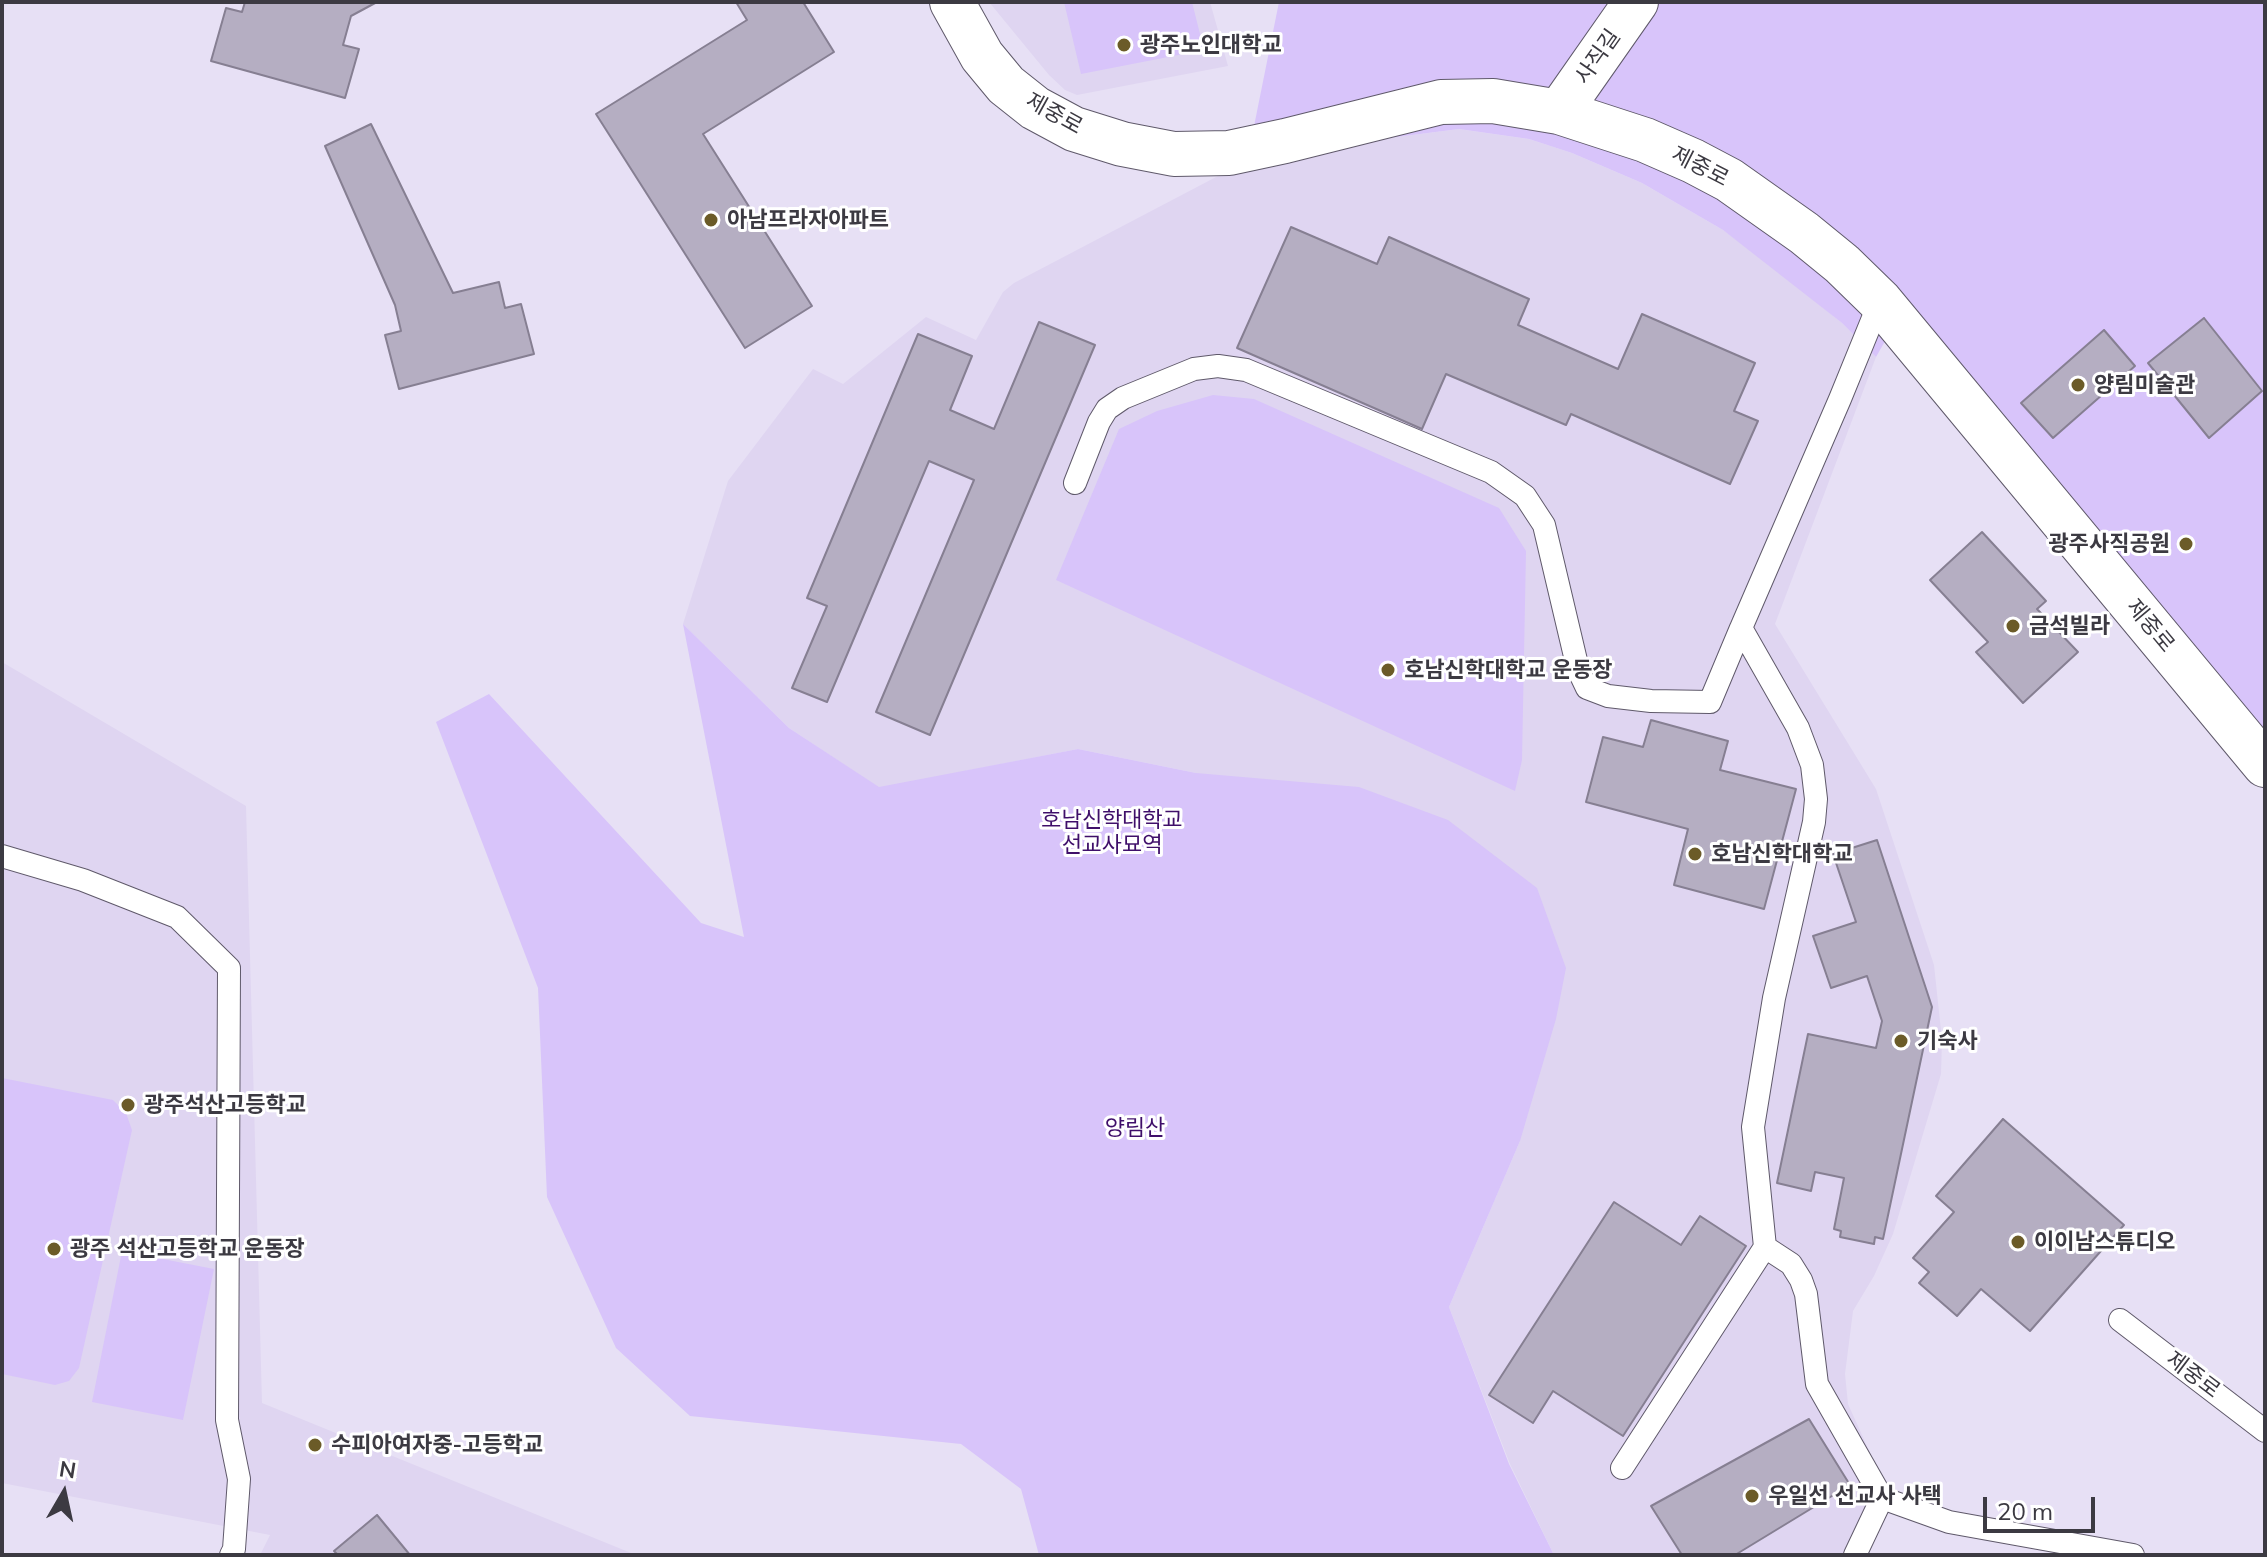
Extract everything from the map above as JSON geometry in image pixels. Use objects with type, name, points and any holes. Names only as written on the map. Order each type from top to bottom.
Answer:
[{"type":"street","name":"제중로","points":[[952,2],[982,56],[1006,85],[1035,108],[1074,129],[1122,144],[1174,154],[1229,153],[1441,102],[1493,101],[1559,112],[1645,140],[1729,180],[1804,233],[1880,301],[2265,765]]},
{"type":"street","name":"사직길","points":[[1559,112],[1636,2]]},
{"type":"lane","points":[[1075,483],[1099,422],[1107,409],[1123,398],[1194,369],[1218,366],[1246,370],[1491,472],[1525,496],[1544,525],[1578,669],[1587,688],[1608,696],[1651,701],[1710,702],[1880,301]]},
{"type":"lane","points":[[1622,1468],[1765,1247],[1753,1127],[1774,998],[1814,822],[1816,799],[1812,765],[1798,728],[1741,628]]},
{"type":"lane","points":[[2,856],[83,880],[177,917],[229,968],[227,1420],[239,1479],[231,1555]]},
{"type":"lane","points":[[1765,1247],[1791,1264],[1801,1280],[1806,1294],[1817,1384],[1882,1498],[1949,1522],[2133,1555]]},
{"type":"lane","name":"제중로","points":[[2120,1320],[2265,1431]]},
{"type":"lane","points":[[1855,1555],[1882,1498]]},
{"type":"shaded area","name":"광주노인대학교","points":[[989,2],[1210,2],[1228,66],[1077,95],[1065,90],[1049,75]]},
{"type":"shaded area","name":"호남신학대학교","points":[[1459,129],[1529,139],[1572,153],[1642,183],[1723,230],[1769,263],[1842,323],[1876,357],[1775,624],[1876,789],[1934,965],[1942,1040],[1941,1074],[1893,1234],[1874,1276],[1853,1311],[1845,1374],[1848,1404],[1876,1466],[1867,1504],[1842,1555],[1554,1555],[1510,1464],[1449,1307],[1520,1141],[1196,773],[1078,749],[879,788],[789,728],[683,624],[728,481],[813,369],[843,384],[926,317],[976,340],[1003,292],[1014,283],[1258,155]]},
{"type":"shaded area","name":"광주석산고등학교","points":[[2,662],[246,806],[262,1403],[636,1555],[260,1555],[270,1535],[2,1483]]},
{"type":"green space","points":[[1064,2],[1192,2],[1204,50],[1081,74]]},
{"type":"green space","name":"광주사직공원","points":[[1279,2],[2265,2],[2265,731],[1905,306],[1876,357],[1842,323],[1723,230],[1642,183],[1572,153],[1529,139],[1459,129],[1248,156]]},
{"type":"green space","name":"호남신학대학교 운동장","points":[[1213,395],[1254,399],[1499,508],[1526,551],[1522,760],[1515,791],[1056,580],[1119,429],[1157,411]]},
{"type":"green space","name":"양림산","points":[[683,624],[789,728],[879,787],[1078,749],[1196,773],[1359,787],[1448,820],[1537,888],[1566,968],[1556,1019],[1520,1141],[1449,1307],[1509,1464],[1554,1555],[1039,1555],[1021,1489],[961,1444],[690,1416],[616,1348],[547,1197],[538,988],[436,722],[489,694],[701,923],[744,937]]},
{"type":"green space","name":"광주 석산고등학교 운동장","points":[[2,1078],[113,1100],[126,1113],[132,1130],[79,1368],[69,1381],[55,1385],[2,1374]]},
{"type":"green space","points":[[122,1251],[214,1269],[183,1420],[92,1402]]},
{"type":"building","points":[[245,2],[377,2],[351,16],[343,45],[359,49],[345,98],[211,61],[226,8],[242,12]]},
{"type":"building","name":"아남프라자아파트","points":[[736,2],[803,2],[834,52],[703,134],[812,306],[745,348],[596,114],[747,20]]},
{"type":"building","points":[[371,124],[453,293],[499,282],[505,308],[521,304],[534,354],[399,389],[385,335],[401,331],[395,305],[325,146]]},
{"type":"building","points":[[1291,227],[1377,264],[1389,237],[1529,299],[1518,325],[1618,369],[1642,314],[1755,363],[1734,411],[1758,421],[1730,484],[1571,414],[1566,425],[1446,374],[1422,429],[1237,348]]},
{"type":"building","points":[[2204,318],[2262,391],[2209,438],[2148,363]]},
{"type":"building","points":[[1039,322],[1095,345],[930,735],[876,712],[974,480],[929,461],[827,702],[792,688],[827,606],[807,598],[918,334],[972,356],[950,410],[994,429]]},
{"type":"building","name":"양림미술관","points":[[2104,330],[2135,366],[2053,438],[2021,403]]},
{"type":"building","name":"금석빌라","points":[[1982,532],[2046,601],[2037,609],[2078,652],[2023,703],[1976,652],[1988,642],[1930,580]]},
{"type":"building","points":[[1651,720],[1728,741],[1720,770],[1796,789],[1764,909],[1674,885],[1688,829],[1586,802],[1603,737],[1643,747]]},
{"type":"building","name":"기숙사","points":[[1877,840],[1932,1007],[1883,1239],[1875,1237],[1874,1244],[1840,1237],[1841,1231],[1834,1229],[1844,1178],[1815,1172],[1811,1191],[1777,1183],[1808,1034],[1876,1048],[1882,1021],[1867,976],[1831,988],[1813,936],[1856,922],[1833,854]]},
{"type":"building","name":"이이남스튜디오","points":[[2003,1119],[2124,1225],[2030,1331],[1981,1289],[1957,1316],[1919,1283],[1929,1272],[1913,1258],[1954,1212],[1936,1196]]},
{"type":"building","points":[[1614,1202],[1681,1245],[1700,1216],[1746,1246],[1623,1436],[1553,1391],[1533,1423],[1489,1395]]},
{"type":"building","name":"우일선 선교사 사택","points":[[1809,1419],[1850,1485],[1735,1555],[1682,1555],[1651,1506]]},
{"type":"building","points":[[377,1515],[410,1555],[338,1555],[334,1551]]},
{"type":"place","name":"광주노인대학교","points":[[1124,45]]},
{"type":"place","name":"아남프라자아파트","points":[[711,220]]},
{"type":"place","name":"양림미술관","points":[[2078,385]]},
{"type":"place","name":"광주사직공원","points":[[2186,544]]},
{"type":"place","name":"금석빌라","points":[[2013,626]]},
{"type":"place","name":"호남신학대학교 운동장","points":[[1388,670]]},
{"type":"place","name":"호남신학대학교","points":[[1695,854]]},
{"type":"place","name":"기숙사","points":[[1901,1041]]},
{"type":"place","name":"광주석산고등학교","points":[[128,1105]]},
{"type":"place","name":"이이남스튜디오","points":[[2018,1242]]},
{"type":"place","name":"광주 석산고등학교 운동장","points":[[54,1249]]},
{"type":"place","name":"수피아여자중-고등학교","points":[[315,1445]]},
{"type":"place","name":"우일선 선교사 사택","points":[[1752,1496]]},
{"type":"park label","name":"호남신학대학교 선교사묘역","points":[[1112,832]]}]
